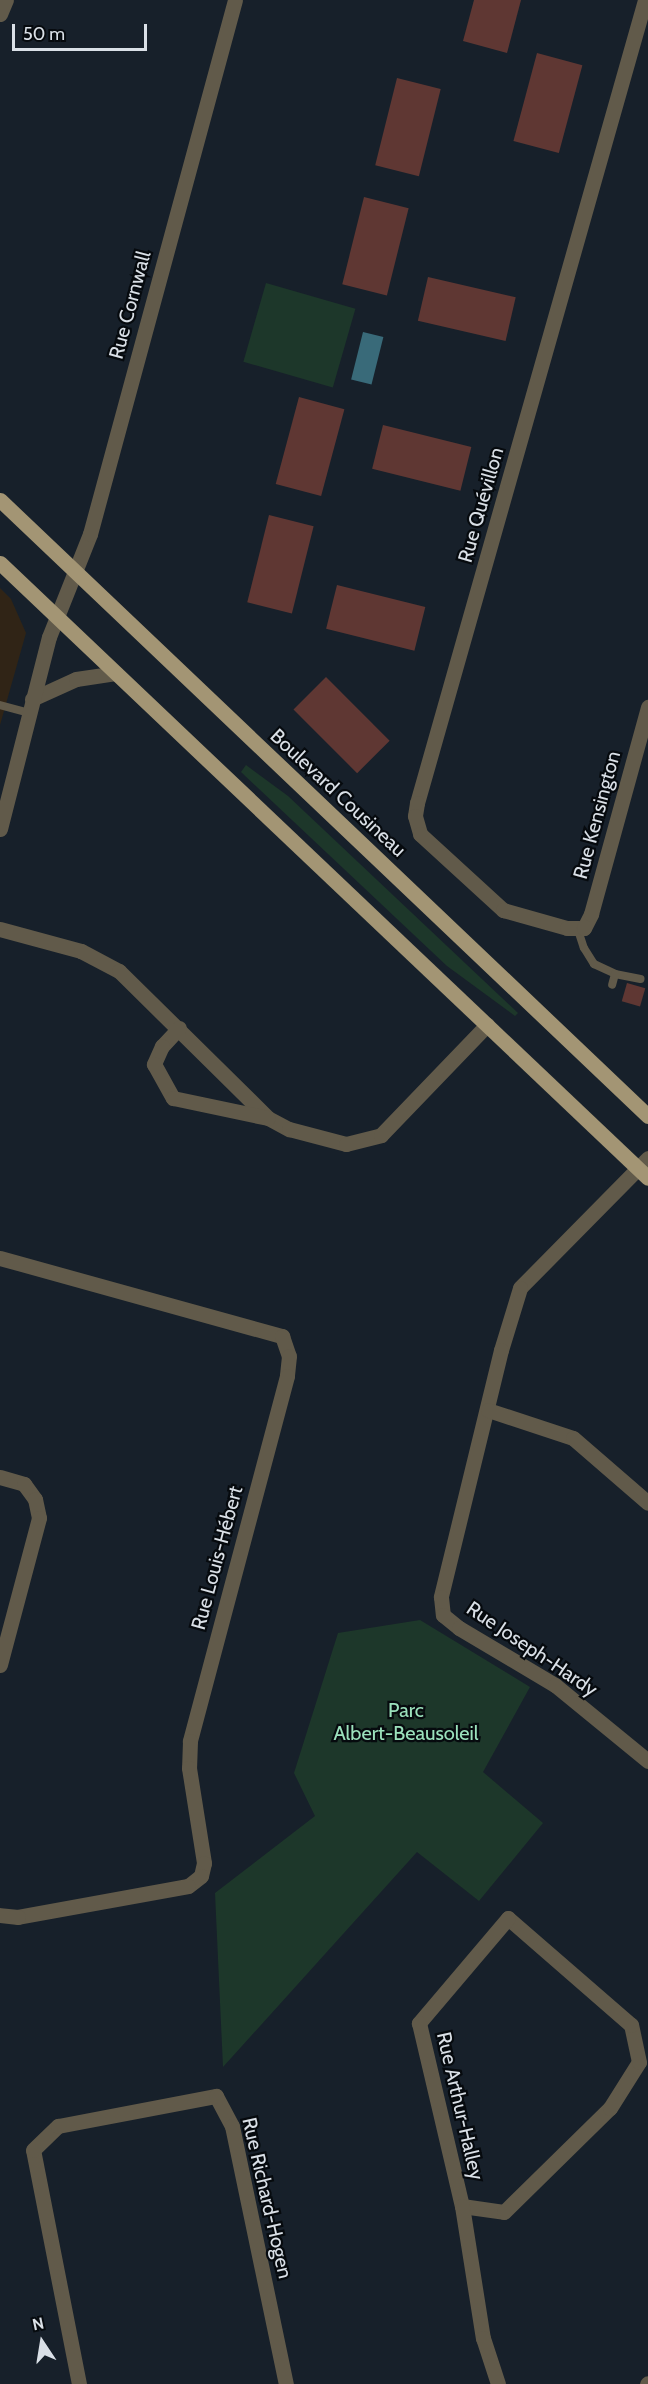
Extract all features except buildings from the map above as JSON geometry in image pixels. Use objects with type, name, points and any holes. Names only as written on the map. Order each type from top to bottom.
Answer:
[{"type":"main road","name":"Boulevard Cousineau","points":[[0,500],[648,1116]]},
{"type":"main road","points":[[0,563],[488,1025],[645,1168]]},
{"type":"street","points":[[0,14],[6,0]]},
{"type":"street","name":"Rue Cornwall","points":[[0,829],[49,637],[90,534],[235,0]]},
{"type":"street","name":"Rue Quévillon","points":[[580,930],[518,916],[498,907],[424,839],[416,822],[416,809],[645,0]]},
{"type":"street","points":[[31,706],[76,679],[116,673]]},
{"type":"street","name":"Rue Kensington","points":[[580,930],[588,923],[591,914],[648,707]]},
{"type":"street","points":[[0,929],[81,951],[119,971],[268,1118]]},
{"type":"street","points":[[179,1028],[162,1046],[154,1064],[173,1098],[268,1118],[290,1129],[346,1144],[381,1135],[488,1025]]},
{"type":"street","name":"Rue Joseph-Hardy","points":[[645,1168],[520,1288],[501,1350],[441,1597],[443,1615],[459,1628],[555,1685],[648,1761]]},
{"type":"street","name":"Rue Louis-Hébert","points":[[0,1258],[282,1336],[289,1356],[287,1376],[190,1741],[189,1768],[204,1863],[201,1876],[188,1886],[18,1917],[0,1915]]},
{"type":"street","points":[[488,1410],[573,1438],[648,1503]]},
{"type":"street","points":[[0,1477],[24,1484],[35,1498],[39,1518],[0,1665]]},
{"type":"street","name":"Rue Arthur-Halley","points":[[462,2206],[504,2212],[610,2108],[639,2062],[631,2025],[508,1918],[419,2024],[462,2206],[483,2338],[498,2384]]},
{"type":"street","name":"Rue Richard-Hogen","points":[[79,2384],[33,2150],[58,2126],[216,2096],[232,2126],[286,2384]]},
{"type":"lane","points":[[0,705],[31,706]]},
{"type":"lane","points":[[580,930],[584,948],[594,964],[615,974],[641,979]]},
{"type":"lane","points":[[612,985],[615,974]]},
{"type":"shaded area","points":[[0,588],[11,599],[26,633],[0,725]]},
{"type":"green space","points":[[266,283],[355,309],[333,387],[243,362]]},
{"type":"green space","points":[[246,765],[288,796],[518,1013],[515,1016],[447,966],[241,772]]},
{"type":"green space","name":"Parc Albert-Beausoleil","points":[[420,1620],[530,1687],[483,1772],[543,1823],[479,1901],[417,1852],[223,2067],[215,1893],[315,1816],[294,1773],[338,1633]]},
{"type":"water","points":[[363,332],[383,337],[372,385],[351,380]]}]
